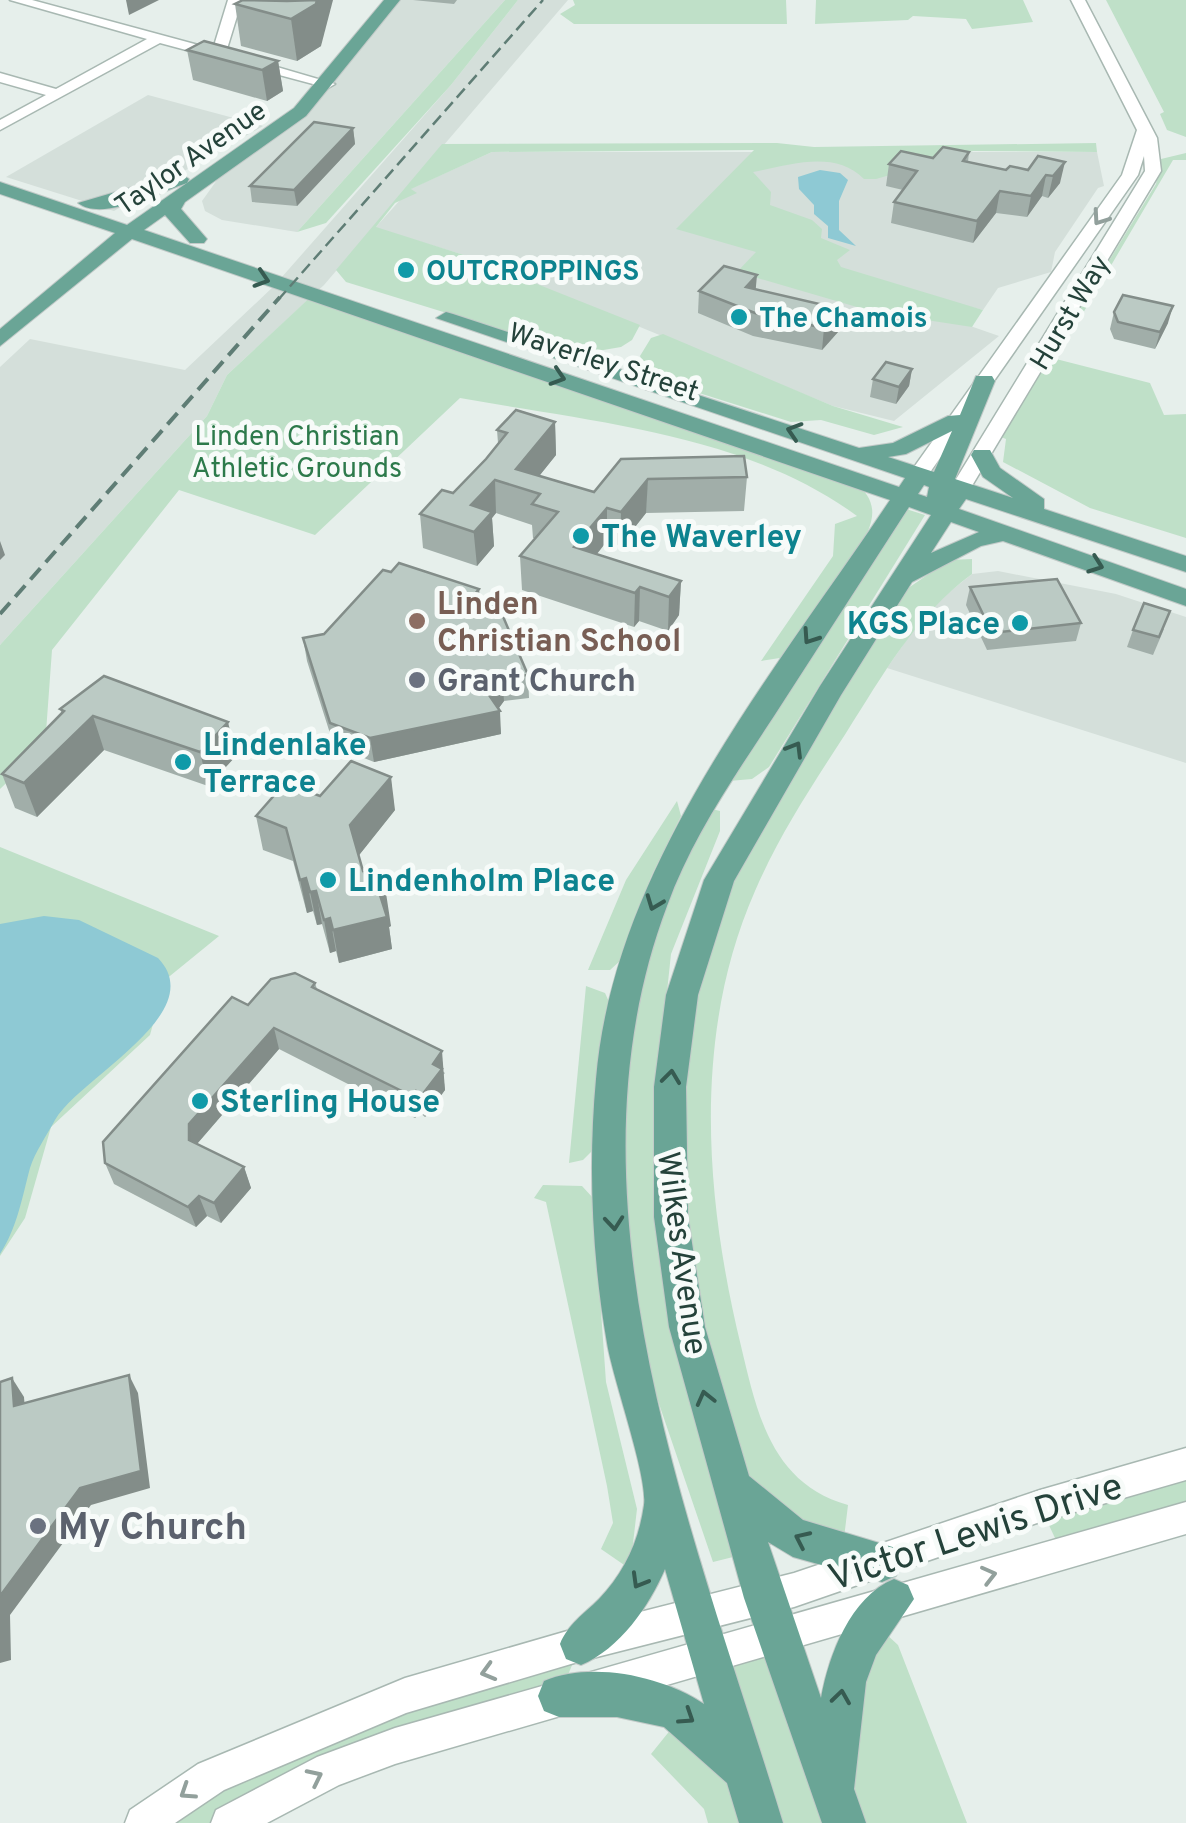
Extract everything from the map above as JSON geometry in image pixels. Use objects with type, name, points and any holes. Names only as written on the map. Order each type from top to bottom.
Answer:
[{"type":"main road","name":"Taylor Avenue","points":[[0,340],[180,180],[320,82],[372,0]]},
{"type":"main road","name":"Taylor Avenue","points":[[2,308],[80,243],[176,200],[286,124],[392,0]]},
{"type":"main road","points":[[88,203],[115,201],[180,180]]},
{"type":"main road","name":"Waverley Street","points":[[3,188],[88,203],[170,248],[789,457],[869,510],[901,510]]},
{"type":"main road","name":"Waverley Street","points":[[3,188],[48,204],[197,239],[860,453],[1186,564]]},
{"type":"main road","points":[[176,200],[171,210],[197,239]]},
{"type":"main road","points":[[48,204],[80,243]]},
{"type":"main road","points":[[70,279],[136,250],[170,248]]},
{"type":"main road","name":"Wilkes Avenue","points":[[839,1808],[764,1598],[687,1327],[671,1217],[667,1137],[682,994],[719,880],[943,513],[940,481],[972,420],[984,381]]},
{"type":"main road","points":[[860,453],[898,449],[956,421]]},
{"type":"main road","points":[[982,455],[992,472],[1062,523]]},
{"type":"main road","points":[[880,611],[880,583],[901,510],[922,489],[940,481]]},
{"type":"main road","points":[[901,510],[943,513],[1186,598]]},
{"type":"main road","name":"Wilkes Avenue","points":[[761,1823],[664,1498],[625,1343],[609,1174],[612,1077],[628,982],[652,905],[694,815],[901,510]]},
{"type":"main road","points":[[900,578],[973,540],[1005,533]]},
{"type":"main road","points":[[736,1490],[793,1537],[888,1580],[846,1669],[839,1808]]},
{"type":"main road","points":[[581,1644],[614,1615],[644,1578],[664,1498]]},
{"type":"main road","points":[[559,1696],[653,1699],[684,1713],[711,1734],[747,1776]]},
{"type":"street","points":[[17,0],[320,82]]},
{"type":"street","points":[[218,54],[236,0]]},
{"type":"street","name":"Hurst Way","points":[[940,481],[982,455],[1150,180],[1153,149],[1078,0]]},
{"type":"street","points":[[104,24],[113,4]]},
{"type":"street","points":[[0,126],[159,38]]},
{"type":"street","points":[[0,77],[58,94]]},
{"type":"street","name":"Hurst Way","points":[[940,481],[956,421],[1130,175],[1143,132]]},
{"type":"street","name":"Victor Lewis Drive","points":[[779,1639],[888,1580],[1040,1506],[1186,1464]]},
{"type":"street","name":"Victor Lewis Drive","points":[[764,1598],[888,1580],[1186,1518]]},
{"type":"street","points":[[229,1823],[330,1770],[559,1696],[707,1634],[764,1598]]},
{"type":"street","points":[[143,1823],[211,1776],[344,1718],[581,1644],[707,1634],[779,1639]]},
{"type":"shaded area","points":[[392,0],[505,0],[297,232],[222,220],[205,211],[202,201],[227,166],[286,125]]},
{"type":"shaded area","points":[[518,0],[568,0],[324,285],[227,375],[207,416],[0,645],[0,367],[30,339],[185,370],[274,286],[451,85]]},
{"type":"shaded area","points":[[148,95],[263,126],[114,211],[6,177]]},
{"type":"shaded area","points":[[492,152],[1097,152],[1104,186],[1098,188],[1055,252],[1051,272],[998,288],[983,310],[758,252],[999,336],[894,421],[833,406],[464,255],[375,228],[410,189]]},
{"type":"shaded area","points":[[998,571],[1116,594],[1186,617],[1186,763],[887,668],[928,609],[972,574]]},
{"type":"green space","points":[[505,0],[518,0],[451,85],[326,223],[297,232]]},
{"type":"green space","points":[[573,0],[786,0],[787,24],[574,24],[560,14],[575,5]]},
{"type":"green space","points":[[816,0],[1023,0],[1033,22],[972,29],[966,19],[913,16],[908,20],[815,24]]},
{"type":"green space","points":[[1106,0],[1186,0],[1186,137],[1167,130],[1160,114],[1164,112]]},
{"type":"green space","points":[[777,143],[814,147],[1096,143],[1097,152],[973,151],[876,179],[864,179],[839,164],[826,162],[796,163],[753,172],[771,192],[770,205],[812,220],[822,229],[821,238],[850,250],[837,260],[841,267],[983,310],[972,327],[874,312],[737,272],[756,252],[676,229],[754,150],[492,152],[411,189],[417,193],[395,203],[376,227],[464,255],[640,325],[632,340],[621,347],[580,354],[346,282],[336,270],[442,144]]},
{"type":"green space","points":[[1186,153],[1186,160],[1173,160],[1056,359],[1150,383],[1164,415],[1186,414],[1186,538],[1090,508],[1003,462],[1006,439],[1001,437],[1156,184],[1161,159]]},
{"type":"green space","name":"Linden Christian Athletic Grounds","points":[[317,291],[824,463],[854,482],[868,498],[872,518],[868,531],[786,657],[761,661],[833,556],[835,524],[857,516],[814,488],[718,449],[615,424],[460,398],[315,535],[179,490],[52,650],[45,746],[0,789],[0,645],[207,416],[227,375]]},
{"type":"green space","points":[[663,334],[833,406],[903,427],[874,435],[821,420],[791,422],[661,381],[645,368],[640,356],[651,338]]},
{"type":"green space","points":[[906,509],[925,515],[769,767],[752,779],[729,781]]},
{"type":"green space","points":[[972,559],[972,574],[933,608],[887,668],[775,850],[735,946],[721,1002],[713,1059],[713,1175],[719,1233],[754,1397],[772,1443],[785,1463],[801,1481],[822,1495],[848,1505],[844,1538],[777,1512],[743,1469],[712,1370],[678,1152],[694,992],[741,857],[904,591],[949,560]]},
{"type":"green space","points":[[677,801],[681,816],[651,877],[621,960],[610,970],[588,970],[626,880]]},
{"type":"green space","points":[[712,809],[720,811],[720,831],[671,954],[654,1115],[655,1181],[737,1556],[713,1562],[643,1357],[619,1145],[641,971],[683,862]]},
{"type":"green space","points":[[0,847],[219,936],[165,980],[150,1035],[51,1127],[25,1218],[0,1256]]},
{"type":"green space","points":[[586,986],[605,993],[610,1004],[593,1150],[583,1160],[569,1163]]},
{"type":"green space","points":[[543,1185],[582,1186],[593,1198],[606,1382],[637,1509],[630,1569],[601,1549],[613,1523],[546,1202],[534,1198]]},
{"type":"green space","points":[[1186,1464],[1186,1518],[1062,1553],[1040,1506]]},
{"type":"green space","points":[[872,1621],[898,1645],[967,1823],[708,1823],[704,1809],[651,1754],[684,1713],[711,1734],[712,1654],[779,1639],[833,1790]]},
{"type":"green space","points":[[581,1644],[559,1696],[229,1823],[143,1823],[211,1777]]},
{"type":"water","points":[[820,170],[840,173],[848,180],[839,201],[839,230],[856,246],[828,238],[828,226],[814,214],[814,205],[799,189],[798,177]]},
{"type":"water","points":[[44,916],[79,920],[158,958],[170,979],[168,1000],[136,1044],[55,1120],[32,1162],[15,1223],[0,1254],[0,924]]},
{"type":"building","points":[[243,0],[317,0],[291,19],[235,4]]},
{"type":"building","points":[[204,41],[278,61],[262,70],[187,50]]},
{"type":"building","points":[[314,122],[353,128],[294,190],[250,186]]},
{"type":"building","points":[[943,147],[969,152],[963,161],[1006,170],[1010,166],[1028,170],[1038,156],[1065,162],[1053,176],[1046,175],[1031,196],[1000,191],[977,221],[894,202],[917,171],[889,164],[901,151],[933,158]]},
{"type":"building","points":[[724,266],[757,275],[746,287],[841,309],[824,328],[755,313],[699,291]]},
{"type":"building","points":[[1123,295],[1173,306],[1160,332],[1118,322],[1114,312]]},
{"type":"building","points":[[886,362],[912,369],[899,387],[873,379]]},
{"type":"building","points":[[516,410],[555,422],[516,469],[594,492],[621,459],[744,456],[747,477],[648,479],[621,512],[607,508],[574,547],[681,581],[669,597],[640,587],[635,593],[520,556],[558,512],[532,504],[540,494],[495,480],[471,505],[492,512],[474,532],[420,514],[442,490],[453,493],[486,459],[507,433],[497,430]]},
{"type":"building","name":"Grant Church","points":[[399,563],[479,589],[465,606],[496,600],[528,675],[502,678],[489,695],[500,711],[370,738],[330,723],[303,638],[324,634],[383,570],[391,572]]},
{"type":"building","points":[[1057,579],[1081,623],[992,633],[970,587]]},
{"type":"building","points":[[1144,603],[1170,611],[1159,637],[1133,630]]},
{"type":"building","points":[[104,676],[228,722],[200,752],[93,716],[24,783],[2,774],[64,711],[60,709]]},
{"type":"building","points":[[351,761],[391,777],[350,825],[363,871],[373,868],[377,881],[382,879],[386,893],[380,895],[387,917],[333,930],[330,918],[324,920],[316,891],[310,892],[306,878],[300,880],[286,828],[256,816],[285,783],[320,796]]},
{"type":"building","name":"Sterling House","points":[[295,973],[315,983],[312,987],[442,1051],[433,1064],[442,1069],[422,1095],[416,1091],[412,1096],[274,1028],[189,1124],[189,1140],[244,1167],[214,1203],[199,1196],[188,1207],[105,1163],[103,1142],[232,997],[248,1005],[271,979]]},
{"type":"building","name":"My Church","points":[[129,1375],[141,1471],[80,1488],[0,1596],[0,1382],[12,1378],[14,1406]]},
{"type":"railway","points":[[278,300],[543,0]]},
{"type":"railway","points":[[0,614],[280,297]]},
{"type":"place","name":"OUTCROPPINGS","points":[[406,270]]},
{"type":"place","name":"The Chamois","points":[[739,317]]},
{"type":"place","name":"The Waverley","points":[[581,536]]},
{"type":"place","name":"Linden Christian School","points":[[417,621]]},
{"type":"place","name":"KGS Place","points":[[1020,623]]},
{"type":"place","name":"Grant Church","points":[[417,680]]},
{"type":"place","name":"Lindenlake Terrace","points":[[183,762]]},
{"type":"place","name":"Lindenholm Place","points":[[328,880]]},
{"type":"place","name":"Sterling House","points":[[200,1101]]},
{"type":"place","name":"My Church","points":[[38,1526]]}]
